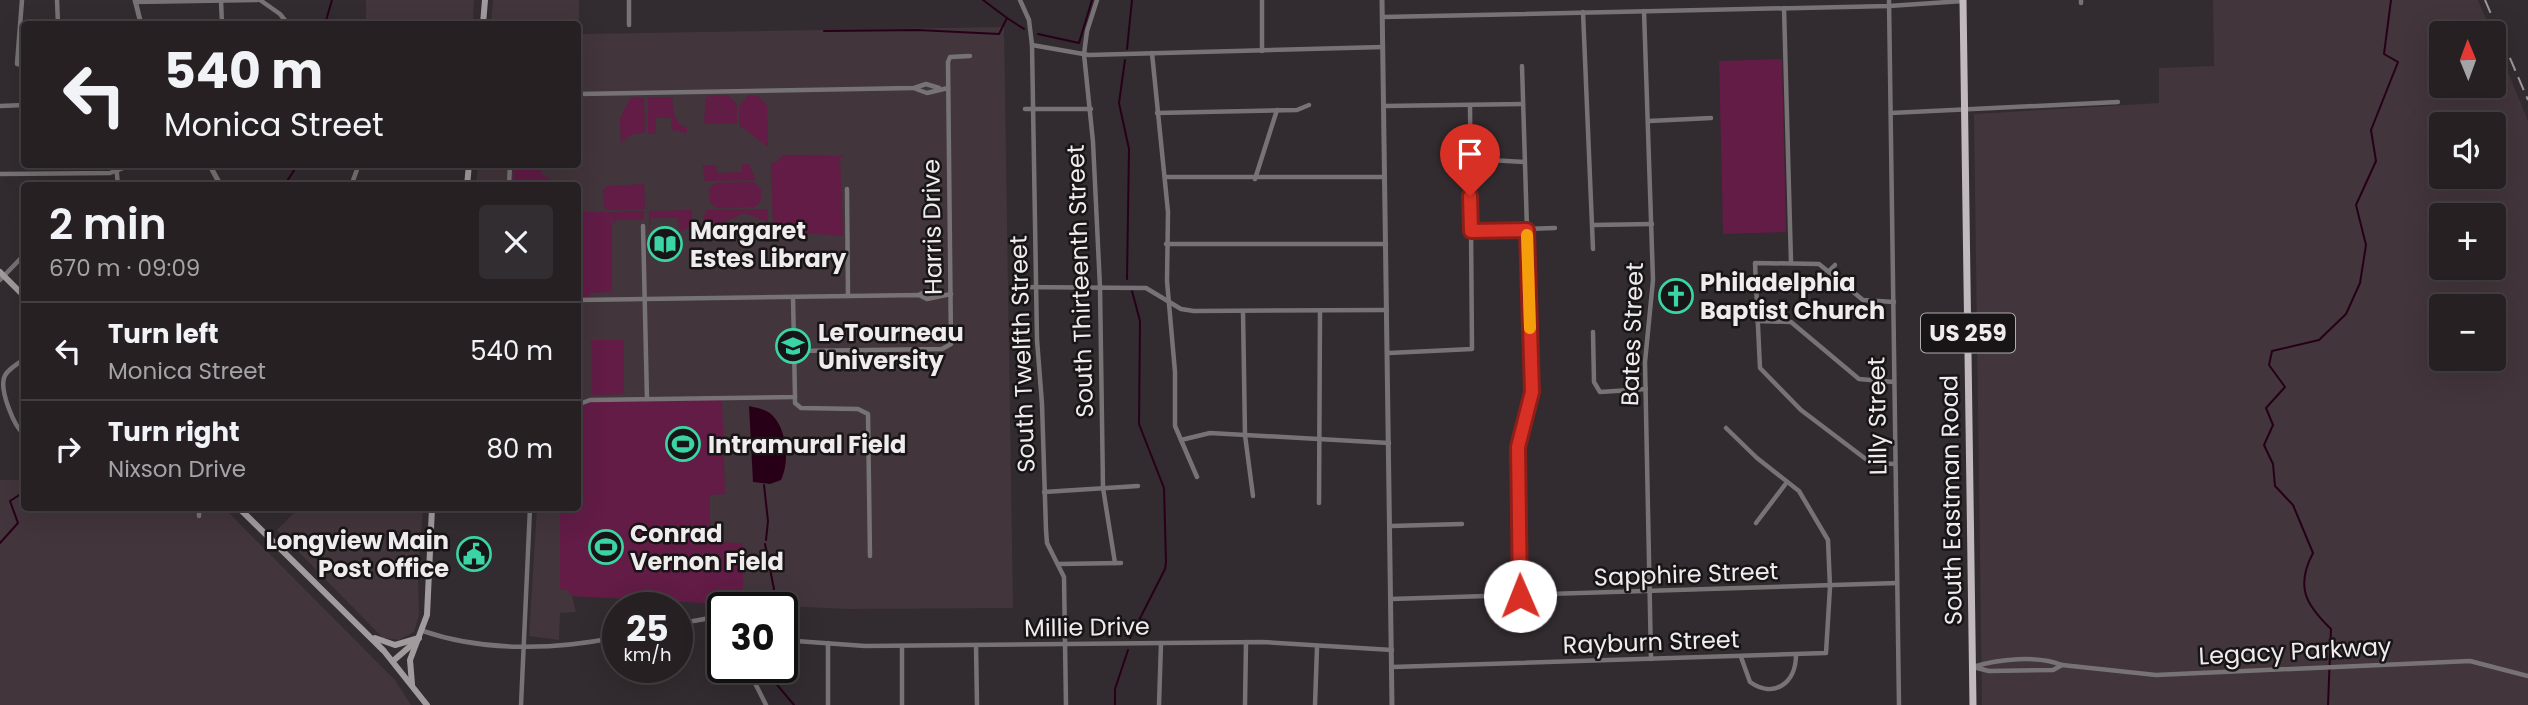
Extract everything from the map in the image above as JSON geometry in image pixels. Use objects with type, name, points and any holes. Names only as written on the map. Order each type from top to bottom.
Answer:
[{"type":"main road","points":[[483,21],[485,0]]},
{"type":"main road","name":"South Eastman Road","points":[[1963,0],[1973,705]]},
{"type":"main road","points":[[1,276],[21,293]]},
{"type":"main road","points":[[242,511],[366,633],[427,705]]},
{"type":"main road","points":[[412,685],[410,660],[427,615],[432,511]]},
{"type":"main road","points":[[366,633],[390,645],[404,645],[419,638]]},
{"type":"main road","points":[[393,662],[419,638]]},
{"type":"street","points":[[21,64],[18,64],[22,0]]},
{"type":"street","points":[[57,0],[58,21]]},
{"type":"street","points":[[140,21],[135,1],[259,0],[280,13],[286,21]]},
{"type":"street","points":[[629,0],[629,25]]},
{"type":"street","name":"South Thirteenth Street","points":[[1058,564],[1118,563],[1104,488],[1100,287],[1091,109],[1084,54],[1087,30],[1097,0]]},
{"type":"street","points":[[1262,0],[1262,51]]},
{"type":"street","points":[[1382,0],[1392,705]]},
{"type":"street","points":[[1383,17],[1784,8],[1963,0]]},
{"type":"street","points":[[221,1],[222,21]]},
{"type":"street","name":"South Twelfth Street","points":[[1022,1],[1032,46],[1036,287],[1047,542],[1064,577],[1066,705]]},
{"type":"street","name":"Lilly Street","points":[[1889,3],[1899,705]]},
{"type":"street","points":[[1784,8],[1791,262]]},
{"type":"street","name":"Bates Street","points":[[1644,11],[1652,224],[1652,300],[1646,349],[1651,659]]},
{"type":"street","points":[[1583,12],[1593,249]]},
{"type":"street","points":[[1032,46],[1084,54],[1383,47]]},
{"type":"street","points":[[1152,53],[1165,177],[1169,303],[1175,372],[1175,426],[1197,477]]},
{"type":"street","name":"Harris Drive","points":[[794,351],[947,348],[951,340],[949,58],[970,56]]},
{"type":"street","points":[[1520,596],[1518,447],[1532,392],[1522,66]]},
{"type":"street","points":[[581,94],[914,88],[926,84],[948,88]]},
{"type":"street","points":[[914,88],[925,93],[939,88]]},
{"type":"street","points":[[1891,113],[1965,112],[2118,102]]},
{"type":"street","points":[[1384,106],[1523,104]]},
{"type":"street","points":[[0,106],[21,105]]},
{"type":"street","points":[[1157,113],[1299,110],[1309,105]]},
{"type":"street","points":[[1389,353],[1472,349],[1470,105]]},
{"type":"street","points":[[1025,109],[1091,109]]},
{"type":"street","points":[[1255,179],[1277,110]]},
{"type":"street","points":[[1649,121],[1711,118]]},
{"type":"street","points":[[1470,159],[1525,162]]},
{"type":"street","points":[[117,168],[118,182]]},
{"type":"street","points":[[0,174],[118,172],[126,168]]},
{"type":"street","points":[[1165,177],[1385,177]]},
{"type":"street","points":[[847,189],[848,296]]},
{"type":"street","points":[[1593,225],[1652,224]]},
{"type":"street","points":[[643,226],[647,399]]},
{"type":"street","points":[[1471,231],[1555,228]]},
{"type":"street","points":[[1166,244],[1386,244]]},
{"type":"street","points":[[1,276],[21,258]]},
{"type":"street","points":[[1894,302],[1863,300],[1829,271],[1813,262],[1755,263],[1759,362],[1766,376],[1801,410],[1871,463],[1895,464]]},
{"type":"street","points":[[1829,271],[1835,265]]},
{"type":"street","points":[[1016,287],[1146,288],[1181,309],[1194,311],[1388,310]]},
{"type":"street","points":[[581,300],[919,295],[931,299],[951,294]]},
{"type":"street","points":[[793,297],[795,403],[801,408],[856,409],[867,413],[870,556]]},
{"type":"street","points":[[1243,311],[1245,435],[1253,496]]},
{"type":"street","points":[[1319,503],[1320,311]]},
{"type":"street","points":[[1757,321],[1791,322],[1858,379],[1894,382]]},
{"type":"street","points":[[1594,332],[1594,382],[1600,392],[1646,389]]},
{"type":"street","points":[[21,362],[6,374],[3,381],[12,420],[21,430]]},
{"type":"street","points":[[581,407],[587,400],[795,397]]},
{"type":"street","points":[[1726,428],[1804,498],[1828,540],[1830,587]]},
{"type":"street","points":[[1181,440],[1199,433],[1390,443]]},
{"type":"street","points":[[1756,523],[1787,482]]},
{"type":"street","points":[[1044,492],[1138,486]]},
{"type":"street","points":[[199,511],[199,516]]},
{"type":"street","points":[[521,705],[530,511]]},
{"type":"street","points":[[1391,526],[1462,524]]},
{"type":"street","name":"Sapphire Street","points":[[1391,599],[1897,583]]},
{"type":"street","name":"Rayburn Street","points":[[1392,667],[1826,653],[1830,587]]},
{"type":"street","points":[[423,631],[464,642],[523,645],[562,646],[602,640]]},
{"type":"street","name":"Millie Drive","points":[[798,641],[902,646],[1245,642],[1392,650]]},
{"type":"street","points":[[1245,642],[1245,705]]},
{"type":"street","points":[[828,643],[828,705]]},
{"type":"street","points":[[1159,705],[1161,643]]},
{"type":"street","points":[[976,645],[977,705]]},
{"type":"street","points":[[902,646],[902,705]]},
{"type":"street","points":[[1315,705],[1317,648]]},
{"type":"street","points":[[1741,657],[1750,682],[1767,690],[1779,688],[1789,680],[1795,669],[1796,655]]},
{"type":"street","name":"Legacy Parkway","points":[[1972,667],[1989,662],[2051,661],[2062,666],[2147,675],[2470,661],[2528,676]]},
{"type":"street","name":"Legacy Parkway","points":[[1972,667],[1989,671],[2053,670],[2062,666]]},
{"type":"street","points":[[755,683],[766,705]]},
{"type":"shaded area","points":[[366,0],[474,0],[473,21],[366,21]]},
{"type":"shaded area","name":"LeTourneau University","points":[[493,0],[579,0],[579,21],[491,21]]},
{"type":"shaded area","points":[[2213,0],[2478,0],[2487,21],[2429,21],[2429,98],[2506,98],[2506,67],[2528,121],[2528,705],[1982,705],[1974,114],[2159,103],[2159,68],[2214,66]]},
{"type":"shaded area","name":"LeTourneau University","points":[[1004,27],[1013,608],[798,607],[798,592],[707,592],[707,602],[693,602],[693,592],[602,592],[602,597],[572,596],[576,612],[560,613],[559,640],[529,636],[537,511],[581,511],[581,182],[476,182],[478,168],[581,168],[581,34]]},
{"type":"shaded area","points":[[1782,59],[1786,232],[1723,234],[1719,61]]},
{"type":"shaded area","points":[[728,95],[737,105],[737,124],[704,124],[706,97],[734,121],[707,96]]},
{"type":"shaded area","points":[[749,95],[758,96],[767,105],[768,147],[739,125],[740,105]]},
{"type":"shaded area","points":[[631,97],[644,98],[645,132],[630,135],[621,144],[620,118]]},
{"type":"shaded area","points":[[648,97],[672,97],[675,116],[679,123],[687,128],[687,133],[672,130],[671,118],[656,118],[656,134],[648,134]]},
{"type":"shaded area","points":[[783,155],[844,156],[840,158],[843,236],[773,231],[771,163],[777,162]]},
{"type":"shaded area","points":[[742,164],[749,164],[756,180],[705,181],[703,165],[716,165],[717,173],[742,172]]},
{"type":"shaded area","points":[[514,168],[539,168],[543,175],[557,182],[516,182]]},
{"type":"shaded area","points":[[754,182],[761,189],[761,201],[755,207],[717,208],[710,202],[709,189],[715,183]]},
{"type":"shaded area","points":[[644,184],[645,209],[607,210],[604,206],[603,190],[607,186]]},
{"type":"shaded area","points":[[768,209],[768,222],[745,213],[717,225],[708,224],[703,218],[707,210]]},
{"type":"shaded area","points":[[692,210],[691,231],[690,227],[679,232],[678,218],[651,218],[649,233],[649,211]]},
{"type":"shaded area","points":[[644,211],[643,220],[616,220],[615,224],[612,219],[612,292],[589,293],[589,297],[581,297],[581,212],[612,212],[613,217],[613,212]]},
{"type":"shaded area","points":[[591,340],[624,340],[624,394],[592,395]]},
{"type":"shaded area","points":[[722,398],[725,494],[710,495],[710,542],[743,543],[743,592],[707,592],[707,603],[693,602],[693,592],[602,592],[602,598],[572,596],[567,590],[560,590],[560,511],[581,511],[581,406],[587,400]]},
{"type":"shaded area","points":[[749,406],[771,414],[784,436],[784,473],[781,480],[770,484],[753,482]]},
{"type":"shaded area","points":[[0,480],[21,480],[21,511],[227,511],[395,680],[411,705],[0,705]]},
{"type":"shaded area","points":[[296,511],[423,511],[418,576],[419,615],[414,632],[399,640],[383,638],[277,530]]},
{"type":"waterway","points":[[326,21],[332,0]]},
{"type":"waterway","points":[[983,0],[1007,18]]},
{"type":"waterway","points":[[1038,34],[1079,43],[1092,0]]},
{"type":"waterway","points":[[1127,49],[1132,0]]},
{"type":"waterway","points":[[2328,705],[2331,629],[2315,612],[2304,586],[2313,553],[2293,505],[2275,486],[2273,464],[2264,445],[2273,425],[2266,408],[2285,387],[2269,365],[2272,351],[2319,340],[2346,314],[2360,283],[2366,245],[2356,205],[2376,161],[2371,130],[2398,62],[2384,54],[2391,0]]},
{"type":"waterway","points":[[824,31],[918,30],[999,34],[1007,18],[1024,29]]},
{"type":"waterway","points":[[1125,60],[1119,103],[1129,149],[1127,279]]},
{"type":"waterway","points":[[287,182],[295,168]]},
{"type":"waterway","points":[[1130,638],[1166,562],[1164,488],[1139,424],[1140,321],[1132,291]]},
{"type":"waterway","points":[[764,485],[768,521],[766,540]]},
{"type":"waterway","points":[[0,543],[18,523],[10,501],[21,494]]},
{"type":"waterway","points":[[765,544],[772,592]]},
{"type":"waterway","points":[[1115,705],[1115,689],[1128,650]]},
{"type":"waterway","points":[[775,683],[794,705]]},
{"type":"railway","points":[[2485,0],[2528,100]]},
{"type":"slow traffic","points":[[1527,235],[1530,328]]},
{"type":"place","name":"Margaret Estes Library","points":[[665,244]]},
{"type":"place","name":"Philadelphia Baptist Church","points":[[1676,296]]},
{"type":"place","name":"LeTourneau University","points":[[793,346]]},
{"type":"place","name":"Intramural Field","points":[[683,444]]},
{"type":"place","name":"Conrad Vernon Field","points":[[606,547]]},
{"type":"place","name":"Longview Main Post Office","points":[[474,554]]},
{"type":"route","points":[[1470,196],[1471,231],[1527,230],[1532,392],[1521,426],[1518,447],[1520,596]]}]
